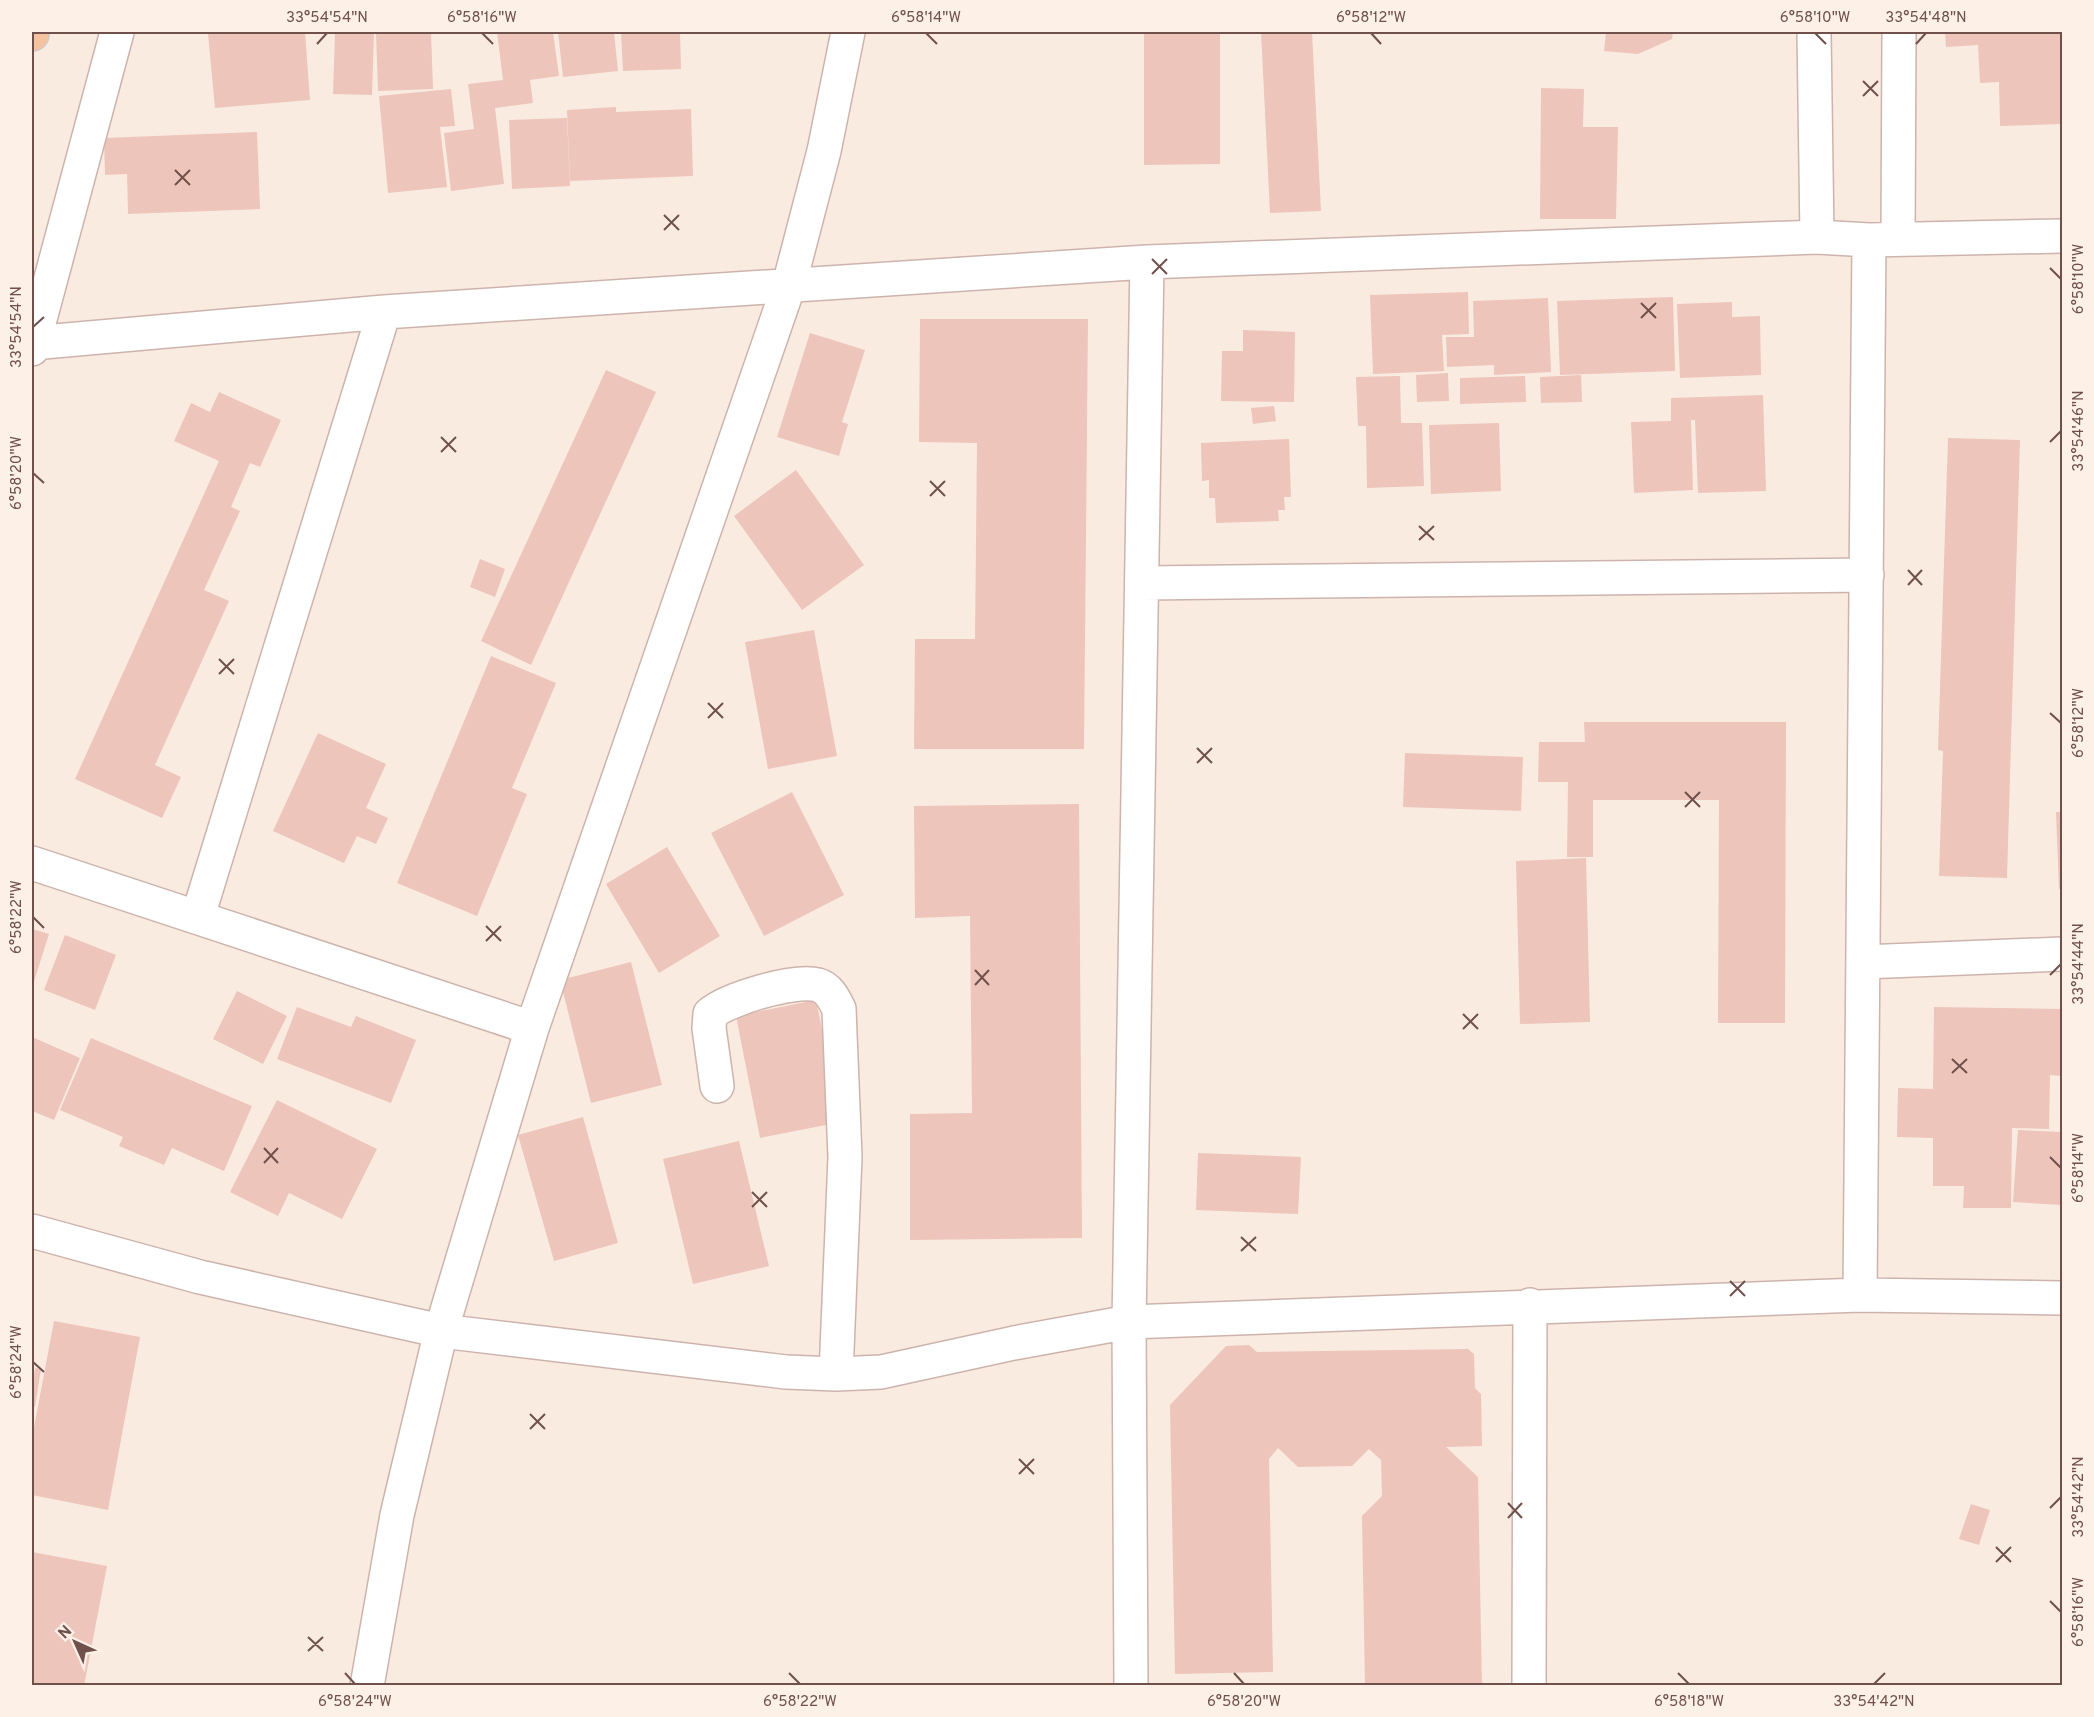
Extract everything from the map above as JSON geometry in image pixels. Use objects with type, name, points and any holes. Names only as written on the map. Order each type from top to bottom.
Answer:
[{"type":"street","points":[[117,32],[32,345],[384,312],[1147,262],[1817,237],[1883,239],[2062,236]]},
{"type":"street","points":[[367,1686],[397,1515],[441,1331],[532,1028],[789,285],[824,151],[848,32]]},
{"type":"street","points":[[1814,32],[1817,237]]},
{"type":"street","points":[[1860,1295],[1867,575],[1883,239],[1899,32]]},
{"type":"street","points":[[1131,1686],[1129,1322],[1144,583],[1147,262]]},
{"type":"street","points":[[198,916],[384,312]]},
{"type":"street","points":[[1144,583],[1867,575]]},
{"type":"street","points":[[32,863],[532,1028]]},
{"type":"street","points":[[1863,962],[2062,954]]},
{"type":"street","points":[[717,1086],[709,1028],[710,1014],[721,1005],[789,985],[819,985],[832,994],[839,1009],[845,1157],[836,1374]]},
{"type":"street","points":[[32,1230],[200,1277],[441,1331],[786,1372],[836,1374],[881,1372],[1014,1343],[1129,1322],[1530,1305],[1860,1295],[2062,1298]]},
{"type":"street","points":[[1529,1686],[1530,1305]]},
{"type":"building","points":[[305,32],[310,100],[215,108],[208,34]]},
{"type":"building","points":[[335,32],[374,33],[372,95],[333,94]]},
{"type":"building","points":[[431,32],[433,89],[378,91],[376,33]]},
{"type":"building","points":[[497,32],[553,32],[559,76],[530,80],[533,103],[495,108],[504,184],[451,191],[444,133],[474,129],[468,84],[503,80]]},
{"type":"building","points":[[558,32],[614,32],[618,71],[563,77]]},
{"type":"building","points":[[621,32],[680,32],[681,69],[623,71]]},
{"type":"building","points":[[1144,32],[1220,32],[1220,164],[1144,165]]},
{"type":"building","points":[[1261,32],[1312,32],[1321,211],[1270,213]]},
{"type":"building","points":[[1606,32],[1673,32],[1672,39],[1638,54],[1604,51]]},
{"type":"building","points":[[1945,32],[2062,32],[2062,124],[2000,126],[1999,82],[1980,83],[1978,45],[1946,47]]},
{"type":"building","points":[[1541,88],[1584,89],[1583,127],[1618,127],[1616,219],[1540,219]]},
{"type":"building","points":[[451,89],[455,126],[440,127],[447,187],[388,193],[379,96]]},
{"type":"building","points":[[616,107],[616,112],[691,109],[693,176],[570,181],[567,110]]},
{"type":"building","points":[[567,118],[570,186],[512,189],[509,120]]},
{"type":"building","points":[[257,132],[260,209],[128,214],[127,174],[105,175],[104,138]]},
{"type":"building","points":[[1468,292],[1469,334],[1442,335],[1444,371],[1373,374],[1370,295]]},
{"type":"building","points":[[1673,297],[1675,371],[1560,375],[1557,301]]},
{"type":"building","points":[[1548,298],[1551,372],[1494,375],[1494,365],[1447,367],[1446,337],[1474,337],[1473,301]]},
{"type":"building","points":[[1732,302],[1732,317],[1760,316],[1761,375],[1680,378],[1677,304]]},
{"type":"building","points":[[920,319],[1088,319],[1084,749],[914,749],[915,639],[975,639],[977,443],[919,442]]},
{"type":"building","points":[[1243,330],[1295,332],[1294,402],[1221,401],[1222,351],[1243,351]]},
{"type":"building","points":[[810,333],[865,350],[842,422],[848,424],[839,456],[777,437]]},
{"type":"building","points":[[606,370],[656,392],[531,665],[481,641]]},
{"type":"building","points":[[1448,373],[1449,401],[1417,402],[1416,375]]},
{"type":"building","points":[[1581,375],[1582,402],[1541,403],[1540,377]]},
{"type":"building","points":[[1400,376],[1401,423],[1422,423],[1424,486],[1367,488],[1366,426],[1358,426],[1356,377]]},
{"type":"building","points":[[1525,376],[1526,402],[1460,404],[1460,378]]},
{"type":"building","points":[[219,392],[281,420],[260,467],[250,463],[231,507],[240,511],[204,590],[229,601],[155,765],[181,777],[162,818],[75,779],[219,461],[174,441],[191,403],[210,412]]},
{"type":"building","points":[[1763,395],[1766,491],[1698,493],[1695,420],[1691,420],[1693,490],[1634,493],[1631,422],[1671,421],[1671,398]]},
{"type":"building","points":[[1274,406],[1276,421],[1253,424],[1251,408]]},
{"type":"building","points":[[1499,423],[1501,491],[1431,494],[1429,425]]},
{"type":"building","points":[[1948,438],[2020,440],[2007,878],[1939,876],[1943,751],[1938,750]]},
{"type":"building","points":[[1289,439],[1291,497],[1284,497],[1285,510],[1278,510],[1279,521],[1216,523],[1215,498],[1209,498],[1209,480],[1202,481],[1201,443]]},
{"type":"building","points":[[796,470],[864,565],[802,610],[734,516]]},
{"type":"building","points":[[480,559],[505,569],[495,597],[470,587]]},
{"type":"building","points":[[814,630],[837,756],[768,769],[745,642]]},
{"type":"building","points":[[491,656],[556,683],[512,788],[527,794],[477,916],[397,883]]},
{"type":"building","points":[[1584,722],[1786,722],[1785,1023],[1718,1023],[1719,800],[1593,800],[1593,857],[1567,857],[1568,782],[1538,782],[1539,742],[1585,742]]},
{"type":"building","points":[[318,733],[386,764],[366,808],[388,818],[376,844],[357,836],[344,863],[273,831]]},
{"type":"building","points":[[1405,753],[1523,757],[1521,811],[1403,807]]},
{"type":"building","points":[[792,792],[844,895],[764,936],[711,833]]},
{"type":"building","points":[[1079,804],[1082,1238],[910,1240],[910,1114],[972,1113],[970,916],[915,918],[914,806]]},
{"type":"building","points":[[2056,812],[2062,812],[2062,889],[2059,889]]},
{"type":"building","points":[[667,847],[720,936],[659,973],[606,884]]},
{"type":"building","points":[[1586,858],[1590,1022],[1520,1024],[1516,861]]},
{"type":"building","points":[[32,929],[49,934],[32,988]]},
{"type":"building","points":[[65,935],[116,955],[95,1010],[44,990]]},
{"type":"building","points":[[631,962],[662,1085],[591,1103],[560,980]]},
{"type":"building","points":[[237,991],[287,1016],[263,1064],[213,1039]]},
{"type":"building","points":[[816,1000],[841,1122],[760,1138],[736,1016]]},
{"type":"building","points":[[297,1007],[351,1027],[356,1016],[416,1040],[391,1103],[277,1059]]},
{"type":"building","points":[[1934,1007],[2062,1009],[2062,1076],[2050,1075],[2049,1129],[2012,1128],[2011,1208],[1963,1208],[1964,1186],[1933,1186],[1933,1138],[1897,1137],[1898,1088],[1933,1089]]},
{"type":"building","points":[[32,1037],[80,1058],[54,1120],[32,1111]]},
{"type":"building","points":[[91,1038],[252,1106],[224,1171],[172,1148],[164,1165],[119,1146],[123,1137],[60,1110]]},
{"type":"building","points":[[277,1100],[377,1149],[342,1219],[289,1193],[278,1216],[230,1192]]},
{"type":"building","points":[[583,1117],[618,1243],[554,1261],[518,1135]]},
{"type":"building","points":[[2018,1130],[2062,1132],[2062,1205],[2013,1202]]},
{"type":"building","points":[[739,1141],[769,1266],[693,1284],[663,1159]]},
{"type":"building","points":[[1198,1153],[1301,1157],[1298,1214],[1196,1210]]},
{"type":"building","points":[[54,1321],[140,1337],[108,1510],[32,1495],[32,1438]]},
{"type":"building","points":[[1249,1345],[1257,1352],[1468,1349],[1474,1354],[1475,1388],[1481,1394],[1482,1446],[1446,1447],[1478,1477],[1482,1686],[1365,1686],[1362,1516],[1382,1496],[1381,1460],[1369,1449],[1352,1466],[1298,1467],[1278,1448],[1269,1459],[1273,1672],[1175,1674],[1170,1405],[1226,1346]]},
{"type":"building","points":[[35,1368],[41,1369],[35,1407],[32,1406],[32,1390]]},
{"type":"building","points":[[1971,1504],[1990,1510],[1979,1545],[1959,1539]]},
{"type":"building","points":[[32,1552],[107,1566],[84,1686],[32,1686]]}]
